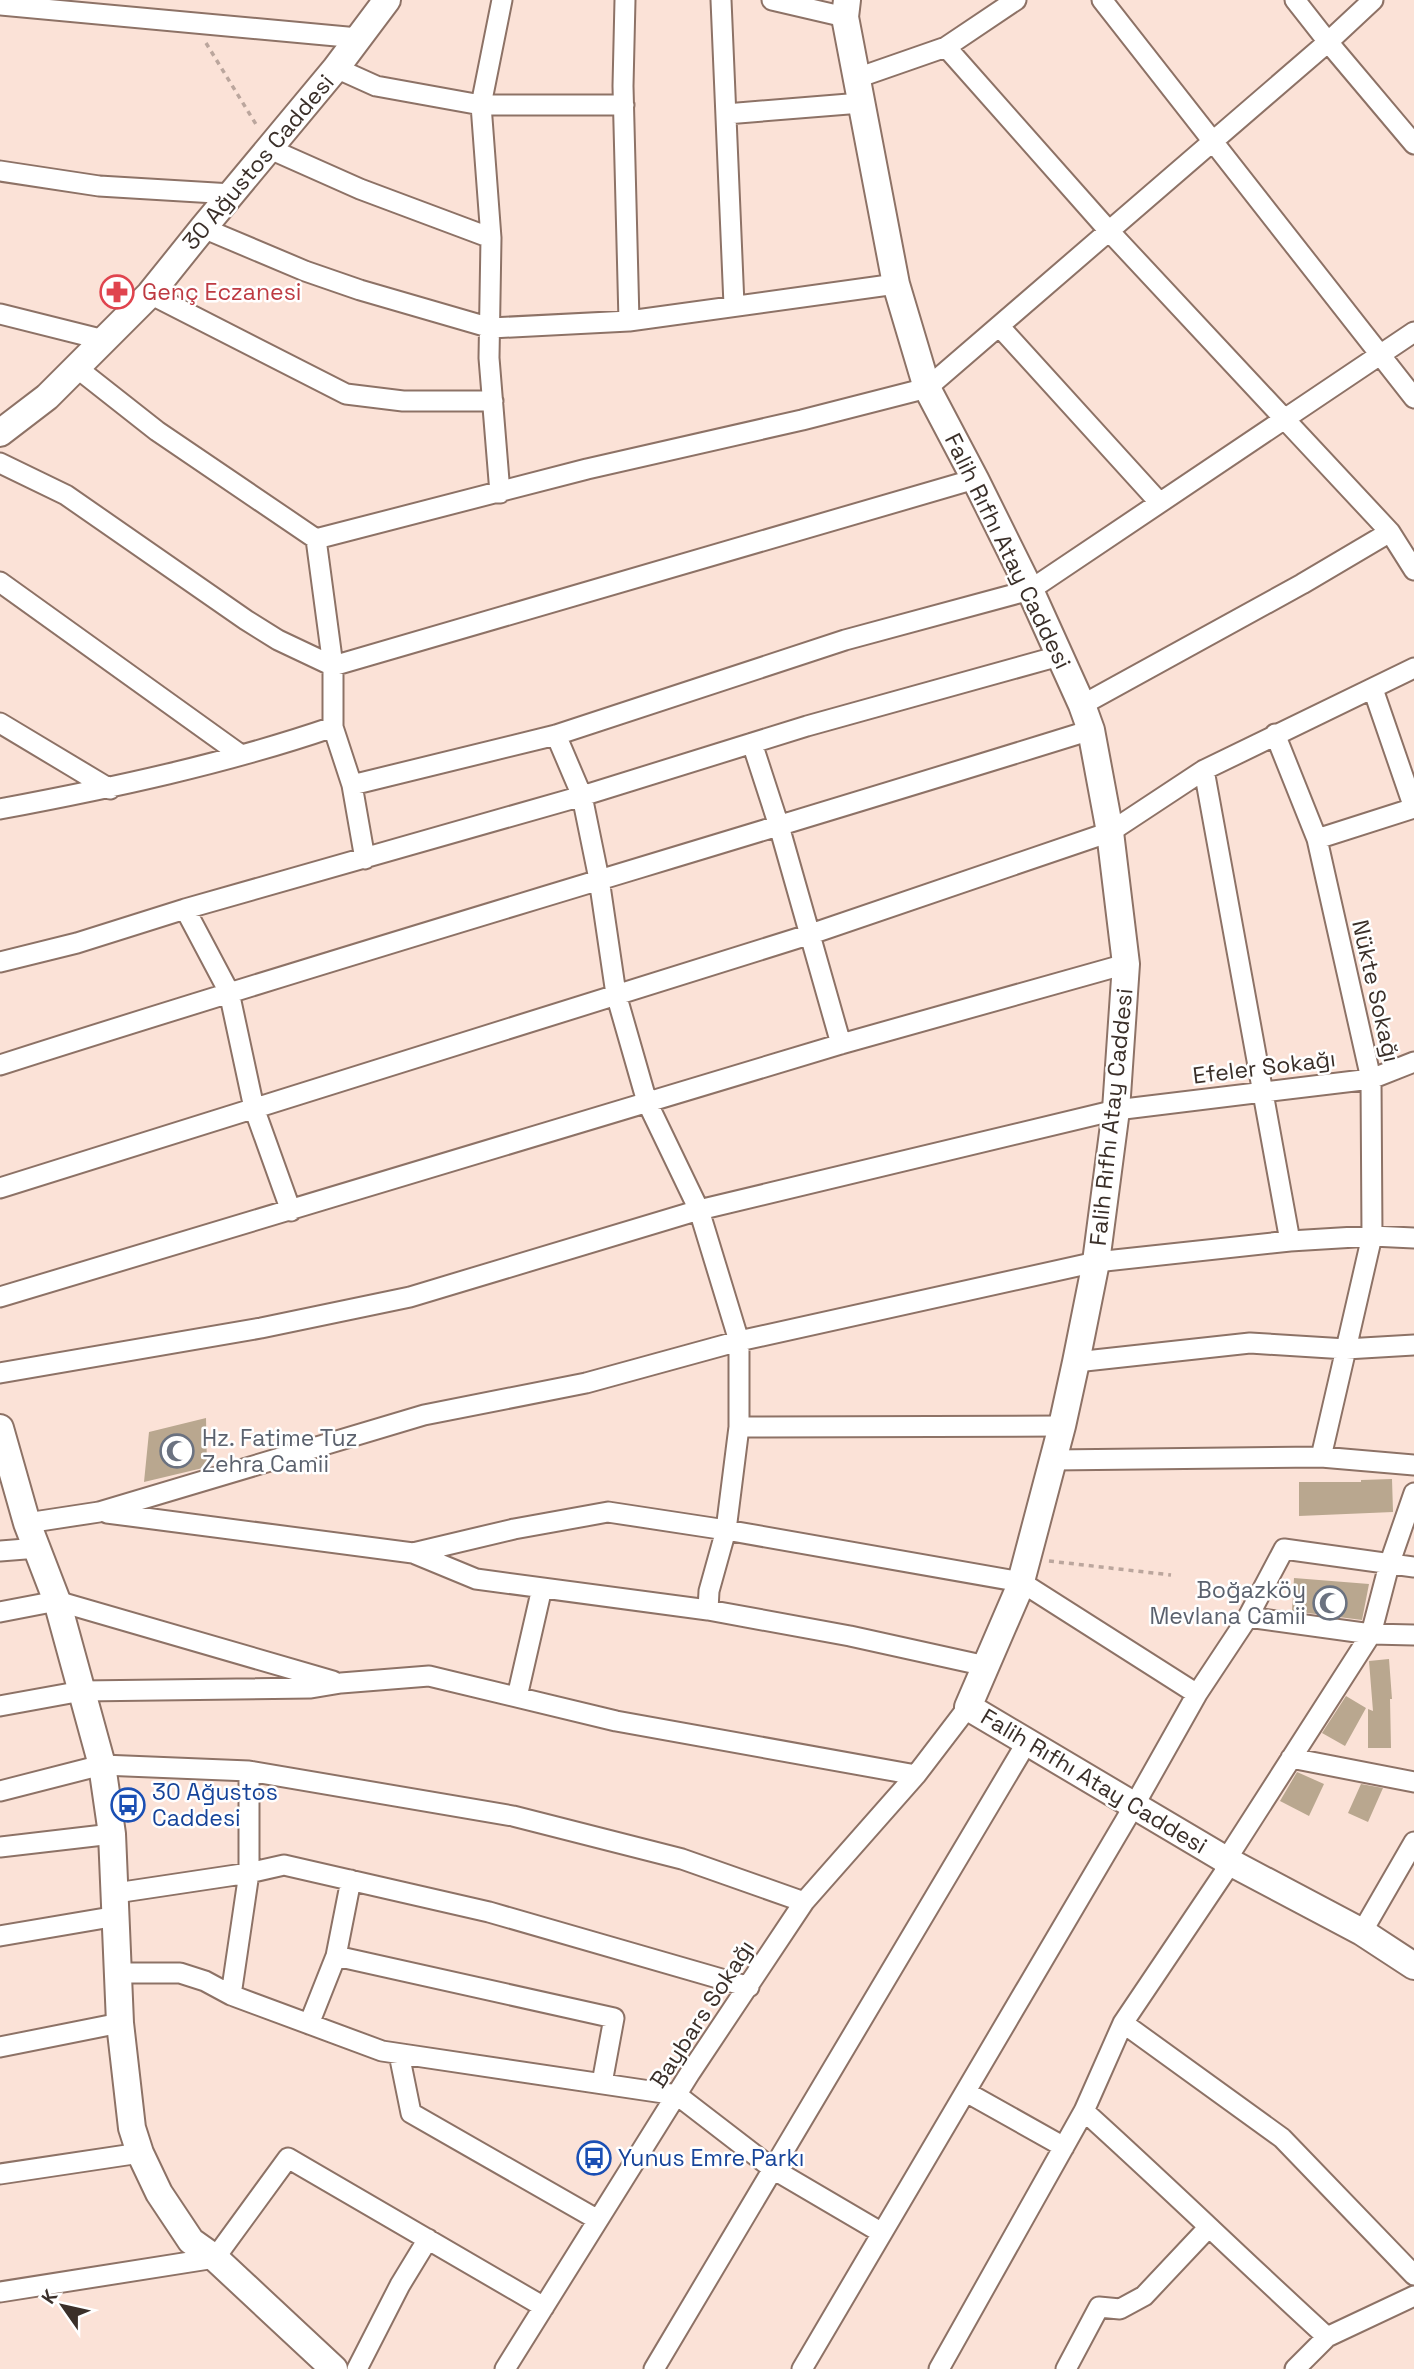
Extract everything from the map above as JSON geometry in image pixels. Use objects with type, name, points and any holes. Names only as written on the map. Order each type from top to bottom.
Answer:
[{"type":"street","name":"30 Ağustos Caddesi","points":[[0,433],[77,368],[150,294],[271,149],[387,0]]},
{"type":"street","points":[[500,493],[489,358],[491,238],[481,105],[502,0]]},
{"type":"street","points":[[625,0],[624,105],[629,321]]},
{"type":"street","points":[[721,0],[733,305]]},
{"type":"street","points":[[772,0],[846,8]]},
{"type":"street","points":[[726,114],[859,91],[946,47],[1016,0]]},
{"type":"street","points":[[1102,0],[1414,398]]},
{"type":"street","points":[[1295,0],[1414,144]]},
{"type":"street","points":[[316,539],[587,469],[802,420],[927,388],[1328,42],[1373,0]]},
{"type":"street","points":[[0,5],[358,38]]},
{"type":"street","name":"Falih Rıfhı Atay Caddesi","points":[[846,8],[896,284],[927,388],[1030,590],[1091,730],[1110,832],[1126,964],[1116,1110],[1096,1262],[1076,1362],[1062,1426],[1023,1570],[968,1707],[1226,1860],[1362,1932],[1414,1966]]},
{"type":"street","points":[[946,47],[1109,231],[1390,532],[1414,570]]},
{"type":"street","points":[[336,68],[376,86],[481,105],[624,105]]},
{"type":"street","points":[[271,149],[360,190],[491,238]]},
{"type":"street","points":[[0,171],[99,186],[232,194]]},
{"type":"street","points":[[203,228],[338,283],[491,328],[629,321],[896,284]]},
{"type":"street","points":[[150,294],[346,394],[403,401],[493,401]]},
{"type":"street","points":[[0,314],[104,340]]},
{"type":"street","points":[[999,326],[1159,502]]},
{"type":"street","points":[[352,785],[556,735],[845,640],[1030,590],[1414,332]]},
{"type":"street","points":[[77,368],[157,431],[316,539],[333,666],[333,727],[352,785],[365,859]]},
{"type":"street","points":[[0,463],[66,495],[246,620],[278,640],[333,666],[975,478]]},
{"type":"street","points":[[1082,705],[1302,584],[1390,532]]},
{"type":"street","points":[[0,582],[241,755]]},
{"type":"street","points":[[0,962],[77,943],[186,909],[582,796],[752,743],[1059,656]]},
{"type":"street","points":[[0,1188],[811,934],[1110,832],[1204,770],[1414,668]]},
{"type":"street","points":[[1317,839],[1414,808],[1373,689]]},
{"type":"street","points":[[0,723],[110,789]]},
{"type":"street","points":[[0,809],[110,789],[241,755],[333,727]]},
{"type":"street","points":[[0,1065],[229,992],[1091,730]]},
{"type":"street","name":"Nükte Sokağı","points":[[1275,734],[1317,839],[1371,1079],[1372,1236],[1321,1457]]},
{"type":"street","points":[[556,735],[582,796],[599,879],[616,994],[647,1102],[699,1210],[739,1341],[739,1427],[726,1530],[709,1591],[708,1610]]},
{"type":"street","points":[[752,743],[811,934],[841,1044]]},
{"type":"street","points":[[1204,770],[1290,1241]]},
{"type":"street","points":[[186,909],[229,992],[254,1108],[291,1211]]},
{"type":"street","points":[[0,1297],[841,1044],[1126,964]]},
{"type":"street","name":"Efeler Sokağı","points":[[0,1373],[261,1328],[410,1297],[699,1210],[1116,1110],[1371,1079],[1414,1062]]},
{"type":"street","points":[[27,1523],[99,1511],[424,1415],[586,1383],[739,1341],[1096,1262],[1290,1241],[1372,1236],[1414,1238]]},
{"type":"street","points":[[1076,1362],[1250,1343],[1346,1349],[1414,1345]]},
{"type":"street","points":[[739,1427],[1062,1426]]},
{"type":"street","points":[[2,1439],[27,1523],[57,1601],[102,1765],[112,1834],[120,2023],[132,2128],[140,2152],[159,2193],[191,2242],[215,2258],[334,2369]]},
{"type":"street","points":[[1053,1460],[1321,1457],[1414,1465]]},
{"type":"street","points":[[939,2369],[1084,2111],[1123,2023],[1224,1873],[1226,1860],[1371,1634],[1389,1565],[1414,1493]]},
{"type":"street","points":[[99,1511],[414,1553],[476,1579],[708,1610],[850,1636],[986,1666]]},
{"type":"street","points":[[414,1553],[608,1512],[1023,1570],[1197,1694]]},
{"type":"street","points":[[0,1551],[38,1548]]},
{"type":"street","points":[[802,2369],[1197,1694],[1248,1617],[1284,1549],[1414,1567]]},
{"type":"street","points":[[517,1697],[542,1588]]},
{"type":"street","points":[[0,1612],[57,1601],[341,1683]]},
{"type":"street","points":[[1248,1617],[1371,1634],[1414,1635]]},
{"type":"street","points":[[0,1706],[82,1691],[311,1688],[429,1676],[616,1721],[916,1775]]},
{"type":"street","name":"Baybars Sokağı","points":[[505,2369],[677,2095],[804,1902],[916,1775],[968,1707]]},
{"type":"street","points":[[654,2369],[1027,1742]]},
{"type":"street","points":[[1292,1758],[1414,1782]]},
{"type":"street","points":[[0,1791],[102,1765],[249,1771],[513,1816],[682,1858],[804,1902]]},
{"type":"street","points":[[232,1995],[248,1873],[249,1771]]},
{"type":"street","points":[[0,1847],[112,1834]]},
{"type":"street","points":[[1362,1932],[1414,1842]]},
{"type":"street","points":[[0,1936],[116,1904],[284,1865],[489,1912],[749,1987]]},
{"type":"street","points":[[309,2024],[337,1956],[351,1880]]},
{"type":"street","points":[[337,1956],[614,2018],[602,2083]]},
{"type":"street","points":[[119,1973],[180,1973],[205,1980],[232,1995],[382,2051],[677,2095],[773,2169],[883,2233]]},
{"type":"street","points":[[0,2047],[120,2023]]},
{"type":"street","points":[[1123,2023],[1282,2138],[1414,2275]]},
{"type":"street","points":[[399,2054],[411,2113],[598,2221]]},
{"type":"street","points":[[966,2092],[1064,2147]]},
{"type":"street","points":[[1084,2111],[1160,2178],[1208,2228],[1326,2337]]},
{"type":"street","points":[[0,2174],[140,2152]]},
{"type":"street","points":[[0,2292],[215,2258],[288,2158],[544,2306]]},
{"type":"street","points":[[1066,2369],[1099,2307],[1120,2308],[1144,2296],[1208,2228]]},
{"type":"street","points":[[356,2369],[400,2285],[428,2239]]},
{"type":"street","points":[[1295,2369],[1326,2337],[1414,2296]]},
{"type":"path","points":[[193,23],[271,149]]},
{"type":"path","points":[[1023,1570],[1171,1575]]},
{"type":"building","name":"Hz. Fatime Tuz Zehra Camii","points":[[206,1418],[207,1467],[144,1482],[149,1432]]},
{"type":"building","points":[[1392,1479],[1393,1512],[1299,1516],[1299,1482]]},
{"type":"building","name":"Boğazköy Mevlana Camii","points":[[1294,1578],[1369,1584],[1362,1620],[1292,1611]]},
{"type":"building","points":[[1389,1659],[1392,1699],[1391,1748],[1368,1748],[1368,1709],[1373,1711],[1369,1661]]},
{"type":"building","points":[[1346,1696],[1366,1708],[1345,1746],[1322,1733]]},
{"type":"building","points":[[1297,1772],[1324,1784],[1309,1816],[1280,1801]]},
{"type":"building","points":[[1361,1784],[1383,1788],[1368,1822],[1348,1813]]},
{"type":"place","name":"Genç Eczanesi","points":[[117,292]]},
{"type":"place","name":"Hz. Fatime Tuz Zehra Camii","points":[[177,1451]]},
{"type":"place","name":"Boğazköy Mevlana Camii","points":[[1330,1603]]},
{"type":"place","name":"30 Ağustos Caddesi","points":[[128,1805]]},
{"type":"place","name":"Yunus Emre Parkı","points":[[594,2158]]}]
